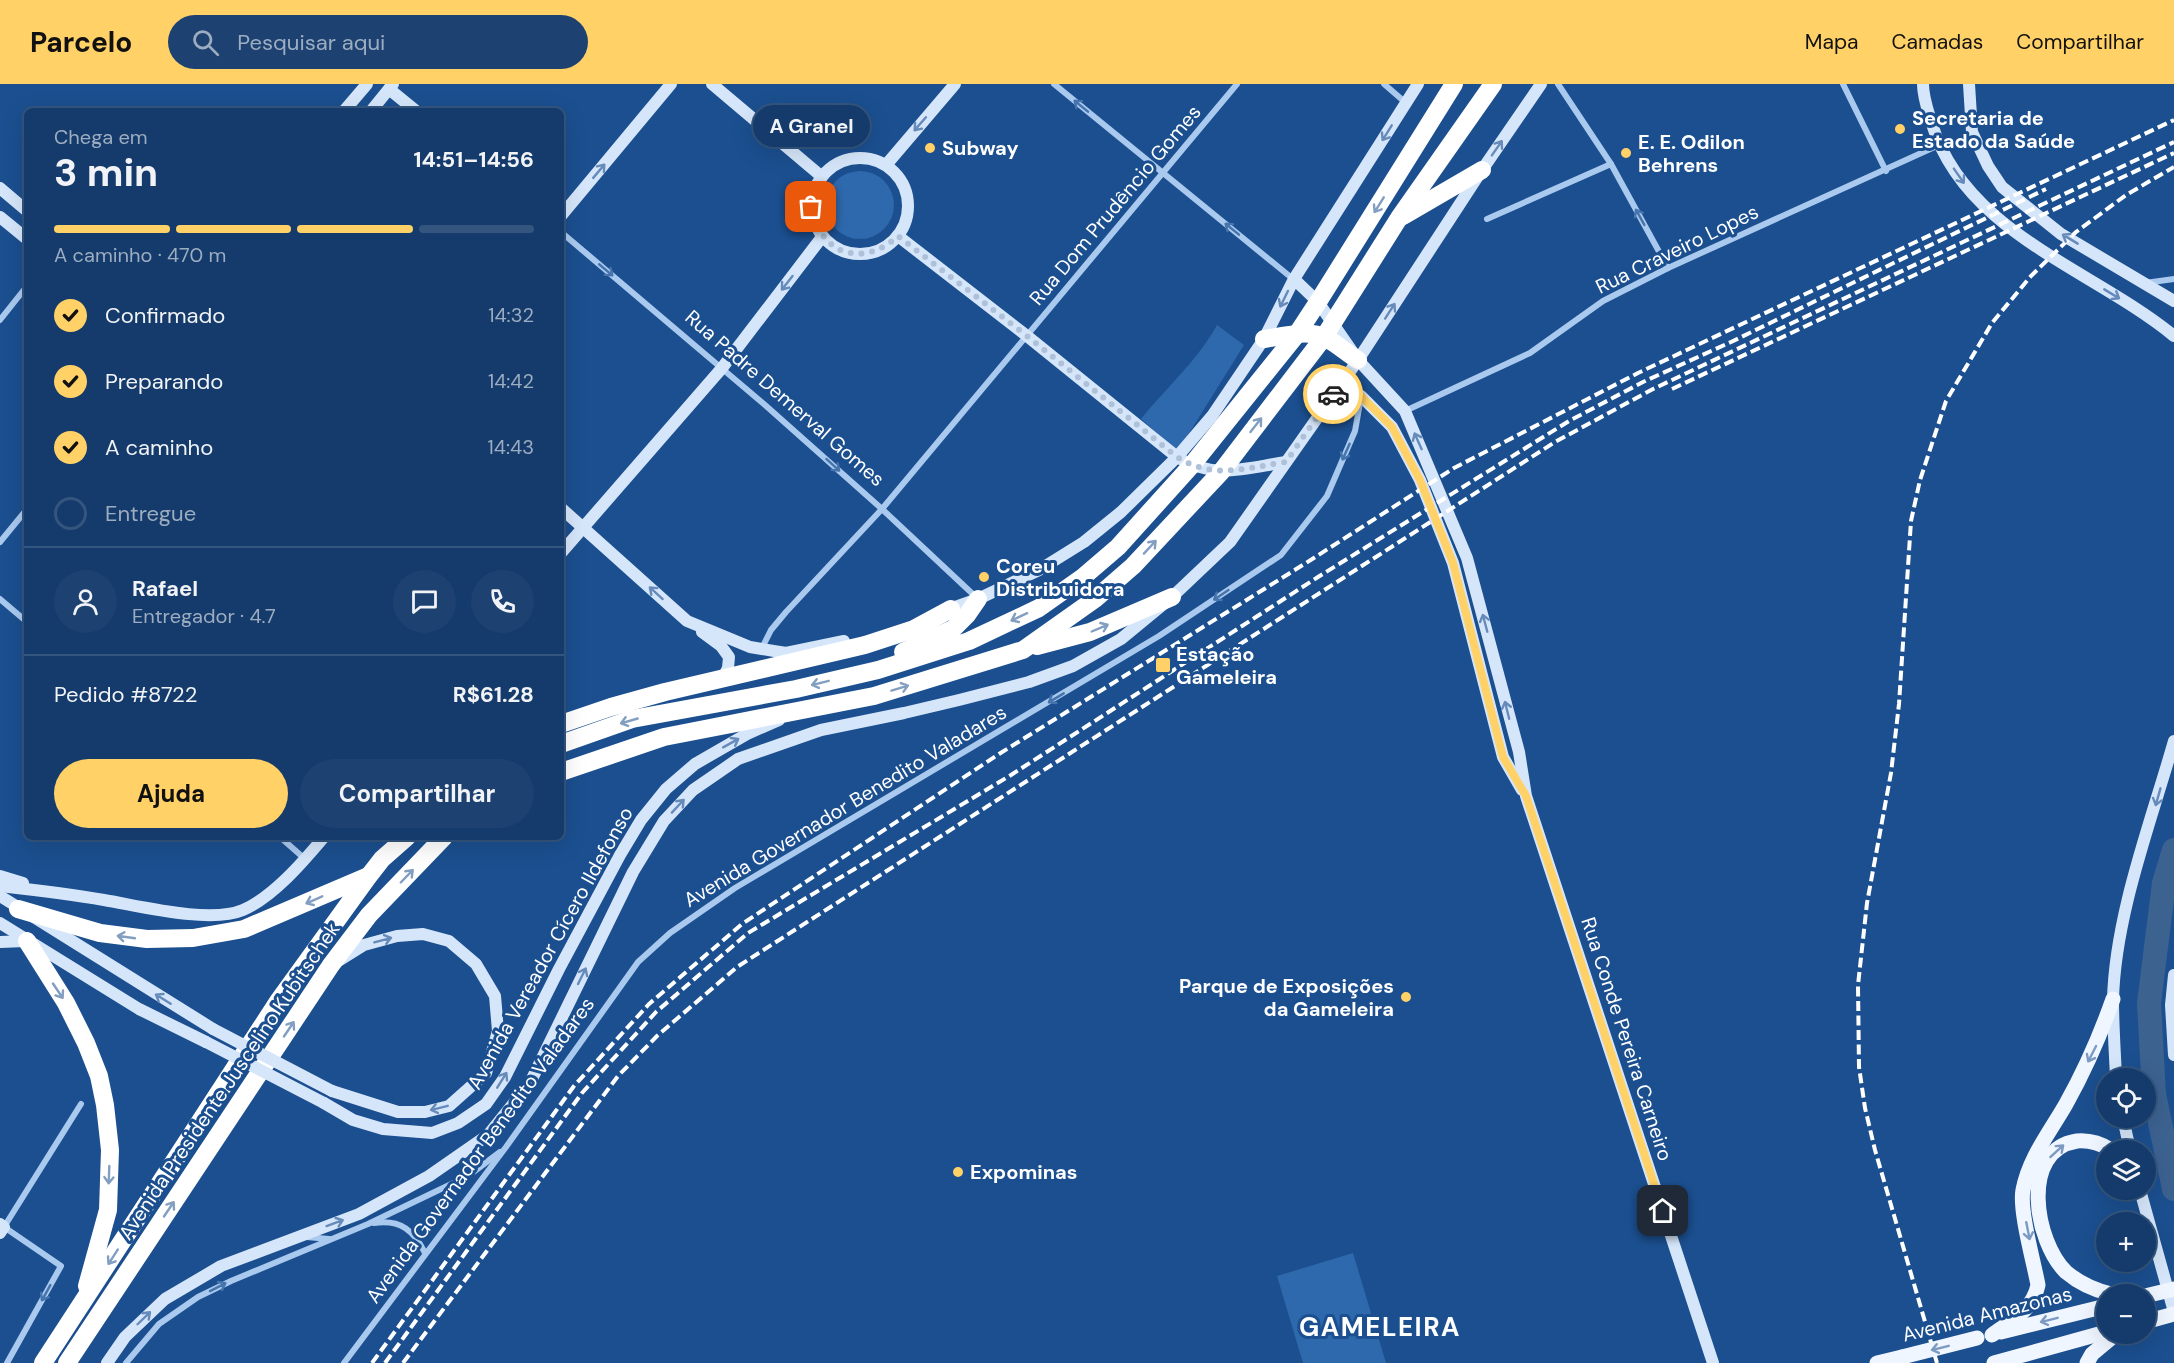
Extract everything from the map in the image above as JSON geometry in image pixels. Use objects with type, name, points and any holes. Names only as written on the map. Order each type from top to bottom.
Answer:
[{"type":"highway","points":[[564,743],[632,719],[796,689],[878,670],[969,641],[1039,608],[1083,577],[1118,547],[1184,462],[1297,334],[1454,84]]},
{"type":"highway","points":[[1023,650],[1095,599],[1133,566],[1221,472],[1328,330],[1399,219],[1492,84]]},
{"type":"highway","points":[[1399,219],[1482,170]]},
{"type":"highway","points":[[1328,330],[1358,360]]},
{"type":"highway","points":[[1264,339],[1328,330]]},
{"type":"highway","points":[[564,771],[664,737],[874,696],[1090,632],[1172,597]]},
{"type":"highway","points":[[878,670],[901,653],[953,629],[978,599]]},
{"type":"highway","points":[[564,723],[665,692],[865,645],[914,629],[951,609]]},
{"type":"highway","points":[[665,692],[718,688],[796,689]]},
{"type":"highway","name":"Avenida Presidente Juscelino Kubitschek","points":[[43,1363],[279,1000],[382,859],[404,840]]},
{"type":"highway","name":"Avenida Presidente Juscelino Kubitschek","points":[[68,1363],[331,965],[369,915],[441,840]]},
{"type":"highway","points":[[18,909],[100,933],[147,939],[193,938],[244,929],[368,877]]},
{"type":"highway","points":[[27,941],[66,1003],[86,1043],[99,1076],[105,1106],[110,1150],[108,1210],[83,1303]]},
{"type":"main road","points":[[347,108],[367,84]]},
{"type":"main road","points":[[564,212],[671,84]]},
{"type":"main road","points":[[712,84],[821,176]]},
{"type":"main road","points":[[886,165],[955,84]]},
{"type":"main road","points":[[687,621],[750,647],[786,653],[850,640],[978,599],[1039,570],[1084,542],[1184,462],[1264,339],[1294,279],[1418,84]]},
{"type":"main road","points":[[107,1363],[125,1337],[165,1299],[221,1266],[359,1214],[429,1176],[488,1135],[530,1083],[633,872],[664,822],[693,790],[738,759],[821,730],[904,714],[1029,682],[1073,666],[1120,639],[1172,597],[1230,542],[1358,360],[1541,84]]},
{"type":"main road","points":[[1923,84],[1923,94],[1939,145],[1975,198],[2041,251],[2155,320],[2174,336]]},
{"type":"main road","points":[[1969,84],[1972,132],[1988,166],[2002,187],[2061,234],[2174,301]]},
{"type":"main road","points":[[373,108],[391,86],[413,108]]},
{"type":"main road","points":[[858,157],[872,159],[886,165],[898,175],[906,189],[908,206],[906,222],[898,236],[874,252],[861,254],[846,252],[833,246],[822,237],[814,223],[811,207],[813,191],[821,176],[831,166],[858,157]]},
{"type":"main road","points":[[0,188],[24,208]]},
{"type":"main road","points":[[0,216],[24,236]]},
{"type":"main road","points":[[898,236],[1184,462],[1221,472],[1286,462]]},
{"type":"main road","points":[[564,549],[722,368],[822,237]]},
{"type":"main road","points":[[1294,279],[1318,302],[1328,330]]},
{"type":"main road","name":"Rua Conde Pereira Carneiro","points":[[1358,360],[1405,411],[1467,558],[1519,752],[1526,796],[1713,1363]]},
{"type":"main road","name":"Rua Conde Pereira Carneiro","points":[[1342,382],[1361,396],[1392,427],[1420,480],[1453,563],[1503,757],[1526,796]]},
{"type":"main road","points":[[564,511],[687,621],[721,646],[729,657],[728,668],[723,678]]},
{"type":"main road","name":"Avenida Vereador Cícero Ildefonso","points":[[0,924],[139,1009],[353,1120],[383,1129],[432,1133],[459,1123],[486,1104],[505,1077],[620,855],[641,820],[666,789],[695,765],[747,734],[802,710]]},
{"type":"main road","points":[[1985,1336],[2026,1310],[2036,1297],[2038,1285],[2023,1209],[2022,1192],[2042,1143],[2066,1105],[2097,1046],[2113,999],[2128,902],[2174,741]]},
{"type":"main road","points":[[0,886],[50,891],[189,914],[216,916],[242,910],[264,897],[306,859],[322,840]]},
{"type":"main road","points":[[0,876],[50,891]]},
{"type":"main road","name":"Avenida Vereador Cícero Ildefonso","points":[[0,896],[213,1029],[332,1091],[399,1112],[425,1112],[449,1106],[486,1073],[498,1031],[495,996],[476,964],[449,941],[423,934],[397,936],[364,945],[331,965]]},
{"type":"main road","points":[[0,942],[27,941]]},
{"type":"main road","points":[[2174,975],[2171,1005],[2174,1054]]},
{"type":"main road","points":[[2113,999],[2115,1068]]},
{"type":"main road","points":[[2096,1144],[2087,1140],[2067,1143],[2051,1156],[2039,1184],[2037,1198],[2043,1234],[2052,1254],[2065,1271],[2096,1291]]},
{"type":"main road","points":[[2143,1200],[2174,1313],[2156,1319]]},
{"type":"main road","points":[[2156,1293],[2174,1289]]},
{"type":"main road","name":"Avenida Amazonas","points":[[1877,1363],[2096,1308]]},
{"type":"main road","points":[[1994,1363],[2096,1335]]},
{"type":"main road","points":[[2087,1363],[2092,1354],[2104,1344]]},
{"type":"street","points":[[1054,84],[1294,279]]},
{"type":"street","name":"Rua Dom Prudêncio Gomes","points":[[762,649],[771,630],[786,612],[882,509],[1237,84]]},
{"type":"street","points":[[1384,84],[1406,103]]},
{"type":"street","points":[[1558,84],[1611,164],[1668,268]]},
{"type":"street","points":[[1843,84],[1886,171]]},
{"type":"street","name":"Rua Craveiro Lopes","points":[[1405,411],[1530,353],[1603,301],[1668,268],[1939,145]]},
{"type":"street","points":[[1487,219],[1611,164]]},
{"type":"street","name":"Rua Padre Demerval Gomes","points":[[564,235],[722,368],[882,509],[978,599]]},
{"type":"street","points":[[2144,283],[2174,279]]},
{"type":"street","points":[[0,320],[24,290]]},
{"type":"street","name":"Avenida Governador Benedito Valadares","points":[[344,1363],[506,1147],[638,962],[670,933],[735,888],[858,817],[1159,636],[1281,555],[1327,496],[1355,431],[1361,396]]},
{"type":"street","points":[[0,542],[24,513]]},
{"type":"street","points":[[0,599],[24,619]]},
{"type":"street","points":[[284,840],[306,859]]},
{"type":"street","points":[[7,1363],[61,1266],[1,1228],[81,1104]]},
{"type":"street","points":[[126,1363],[159,1324],[198,1297],[368,1224],[468,1176],[506,1147]]},
{"type":"street","points":[[368,1224],[386,1221],[403,1226],[417,1237],[425,1253]]},
{"type":"street","points":[[297,1237],[332,1239]]},
{"type":"shaded area","points":[[860,171],[873,174],[884,181],[891,192],[894,205],[891,218],[884,229],[873,236],[860,239],[847,236],[836,229],[829,218],[826,205],[829,192],[836,181],[847,174]]},
{"type":"shaded area","points":[[1217,325],[1244,345],[1178,451],[1141,419],[1191,362]]},
{"type":"shaded area","points":[[1353,1253],[1386,1363],[1303,1363],[1277,1276]]},
{"type":"waterway","points":[[2174,850],[2164,883],[2149,1003],[2154,1094],[2174,1189]]},
{"type":"railway","points":[[372,1363],[574,1086],[649,1004],[742,924],[999,754],[1454,468],[1638,373],[2174,120]]},
{"type":"railway","points":[[403,1363],[618,1076],[657,1036],[737,967],[1555,442],[1653,389],[2174,142]]},
{"type":"railway","points":[[1672,389],[2174,153]]},
{"type":"railway","points":[[1937,1363],[1875,1150],[1865,1108],[1859,1067],[1858,985],[1867,903],[1891,773],[1899,704],[1911,521],[1920,480],[1946,401],[1992,323],[2031,276],[2076,232],[2126,195],[2174,167]]},
{"type":"railway","points":[[385,1363],[582,1093],[656,1012],[748,933],[1011,775],[1318,577],[1569,421],[1643,382],[1731,342],[2046,189]]},
{"type":"way so far","points":[[811,207],[814,223],[822,237],[833,246],[846,252],[861,254],[874,252],[898,236],[1191,466],[1221,472],[1286,462],[1333,394]]},
{"type":"place","name":"Secretaria de Estado da Saúde","points":[[1900,129]]},
{"type":"place","name":"Subway","points":[[930,148]]},
{"type":"place","name":"E. E. Odilon Behrens","points":[[1626,153]]},
{"type":"place","name":"A Granel","points":[[811,207]]},
{"type":"place","name":"Coreu Distribuidora","points":[[984,577]]},
{"type":"place","name":"Estação Gameleira","points":[[1163,665]]},
{"type":"place","name":"Parque de Exposições da Gameleira","points":[[1406,997]]},
{"type":"place","name":"Expominas","points":[[958,1172]]},
{"type":"district","name":"GAMELEIRA","points":[[1380,1327]]},
{"type":"route","points":[[1333,394],[1342,382],[1361,396],[1392,427],[1420,480],[1453,563],[1503,757],[1526,796],[1663,1211]]}]
